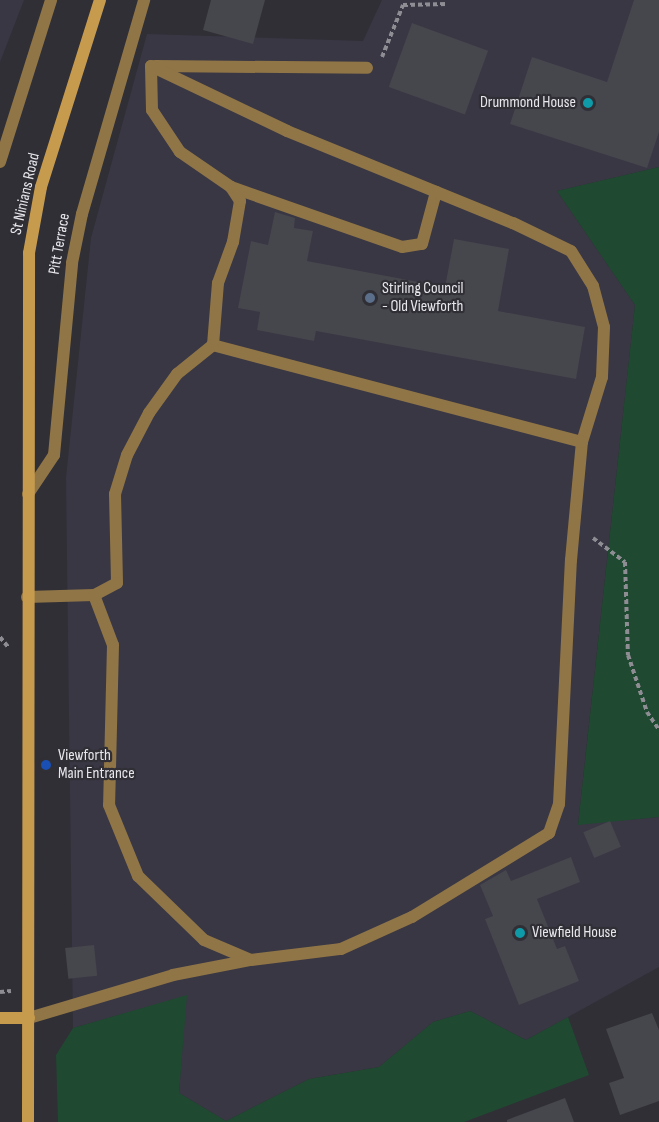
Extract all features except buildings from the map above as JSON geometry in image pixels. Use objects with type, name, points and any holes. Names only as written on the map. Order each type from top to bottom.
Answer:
[{"type":"street","points":[[0,162],[51,0]]},
{"type":"street","name":"St Ninians Road","points":[[28,1122],[29,253],[41,187],[100,0]]},
{"type":"street","name":"Pitt Terrace","points":[[28,494],[54,455],[72,263],[144,0]]},
{"type":"street","points":[[151,66],[367,68]]},
{"type":"street","points":[[151,66],[152,110],[180,152],[231,187],[402,247],[422,244],[436,192]]},
{"type":"street","points":[[0,1018],[29,1018],[172,975],[251,960],[341,949],[412,917],[549,833],[559,804],[574,524],[582,442],[602,377],[604,327],[593,286],[571,251],[436,192],[287,132],[151,66]]},
{"type":"street","points":[[27,597],[94,595],[117,583],[115,494],[127,455],[149,413],[177,374],[213,345],[218,283],[233,242],[240,201],[231,187]]},
{"type":"street","points":[[213,345],[582,442]]},
{"type":"street","points":[[94,595],[113,645],[110,805],[138,876],[204,940],[251,960]]},
{"type":"path","points":[[367,68],[382,58],[403,5],[447,4]]},
{"type":"path","points":[[574,524],[625,562],[628,655],[647,712],[659,730]]},
{"type":"shaded area","points":[[0,0],[24,0],[0,62]]},
{"type":"shaded area","points":[[382,0],[659,0],[659,167],[557,191],[635,305],[578,824],[659,817],[659,967],[526,1040],[470,1011],[433,1022],[379,1067],[309,1079],[226,1121],[179,1093],[186,996],[73,1028],[66,478],[91,238],[147,34],[363,41]]},
{"type":"green space","points":[[659,167],[659,817],[578,825],[635,305],[557,191]]},
{"type":"green space","points":[[187,995],[179,1093],[226,1121],[309,1079],[379,1067],[433,1022],[470,1011],[526,1040],[568,1017],[589,1075],[464,1122],[58,1122],[56,1055],[73,1028]]},
{"type":"place","name":"Drummond House","points":[[588,103]]},
{"type":"place","name":"Stirling Council - Old Viewforth","points":[[370,298]]},
{"type":"place","name":"Viewforth Main Entrance","points":[[46,765]]},
{"type":"place","name":"Viewfield House","points":[[520,933]]}]
